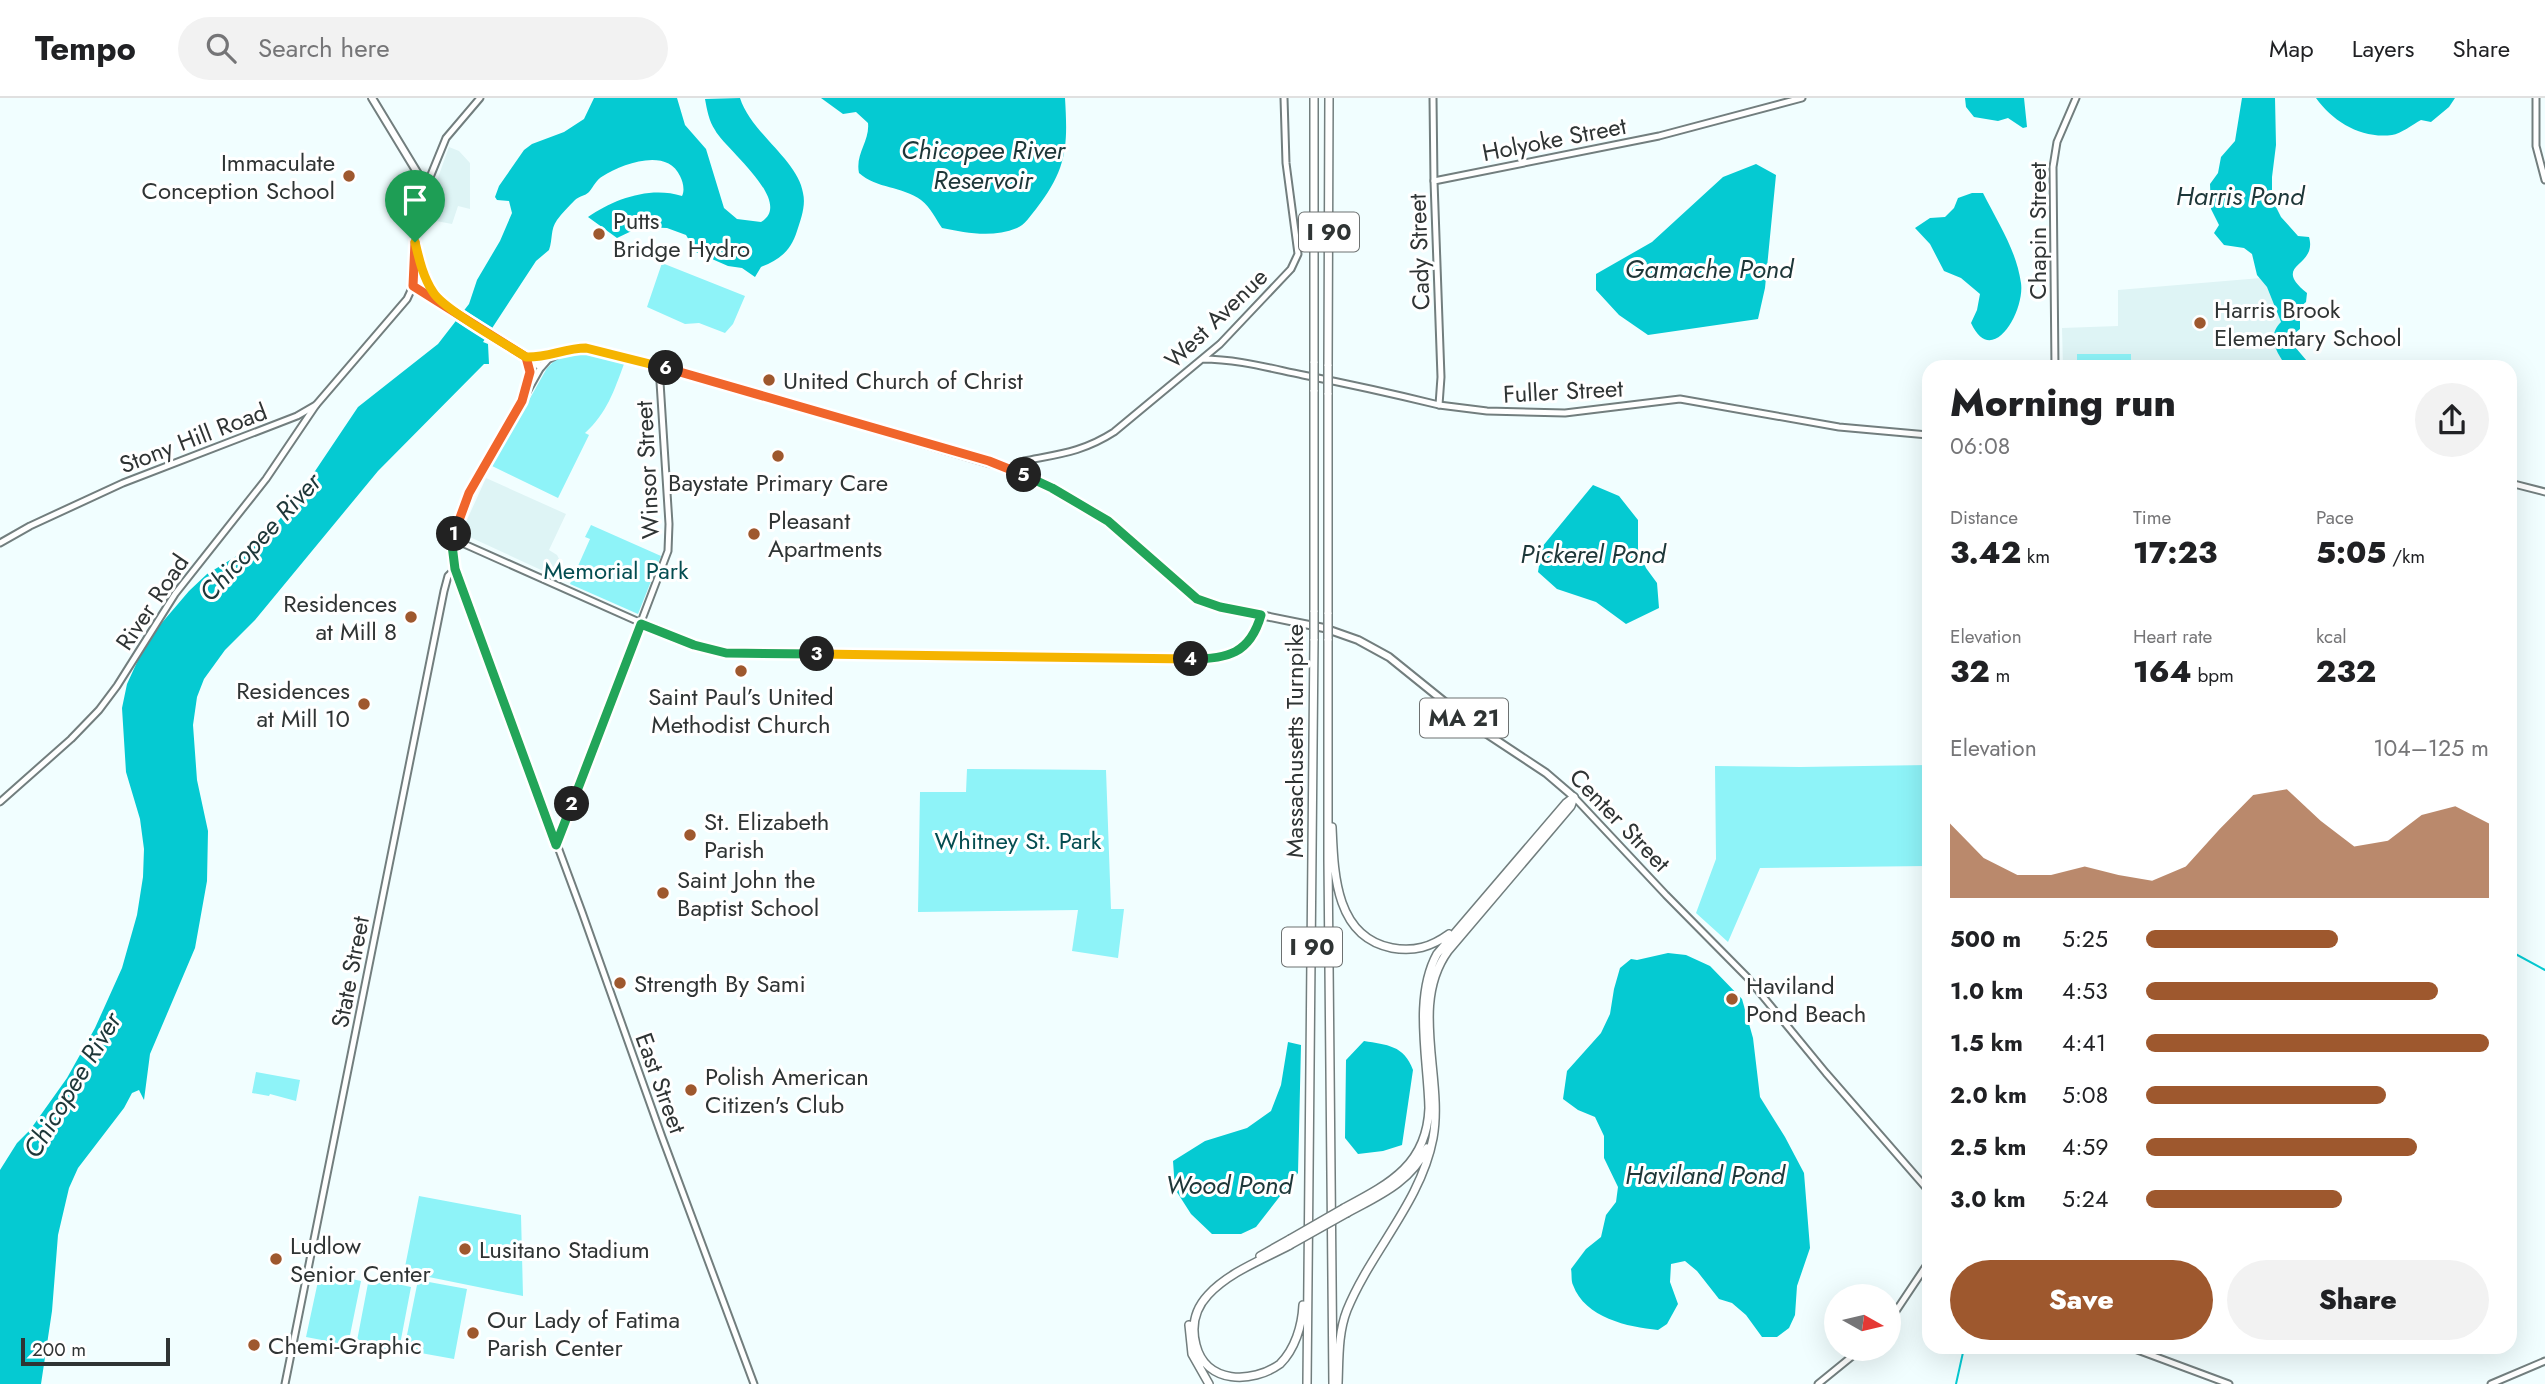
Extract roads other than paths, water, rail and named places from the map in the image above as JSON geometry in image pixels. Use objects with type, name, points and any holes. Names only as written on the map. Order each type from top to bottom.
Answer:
[{"type":"highway","name":"Massachusetts Turnpike","points":[[1307,1384],[1314,639],[1314,98]]},
{"type":"highway","name":"Massachusetts Turnpike","points":[[1329,98],[1328,735],[1336,1384]]},
{"type":"highway","points":[[1328,735],[1337,884],[1340,900],[1352,923],[1364,935],[1379,944],[1406,950],[1427,947],[1460,925]]},
{"type":"highway","points":[[1209,1384],[1196,1364],[1189,1342],[1190,1322],[1194,1308],[1218,1281],[1345,1211],[1390,1182],[1408,1166],[1420,1149],[1428,1124],[1425,989],[1432,963],[1460,925],[1574,797]]},
{"type":"highway","points":[[1336,1384],[1340,1335],[1347,1310],[1424,1170],[1433,1138],[1435,1107],[1430,999],[1439,964],[1572,806],[1574,797]]},
{"type":"highway","points":[[1345,1211],[1395,1187],[1416,1168],[1430,1141],[1435,1107]]},
{"type":"highway","points":[[1290,1242],[1217,1287],[1201,1305],[1194,1323],[1194,1339],[1199,1359],[1216,1375],[1238,1382],[1253,1380],[1274,1370],[1286,1357],[1295,1341],[1303,1312],[1303,1285],[1308,1256]]},
{"type":"main road","points":[[372,98],[426,187]]},
{"type":"main road","points":[[480,98],[446,138],[426,187],[419,211],[413,286],[541,367],[548,359],[563,351]]},
{"type":"main road","name":"West Avenue","points":[[1016,471],[1024,461],[1071,453],[1099,442],[1141,411],[1202,359],[1292,269],[1297,258],[1297,238],[1286,163],[1284,98]]},
{"type":"main road","name":"Cady Street","points":[[1433,98],[1441,377],[1439,405]]},
{"type":"main road","name":"Holyoke Street","points":[[1434,181],[1659,135],[1802,98]]},
{"type":"main road","name":"Chapin Street","points":[[2055,360],[2053,167],[2057,142],[2076,98]]},
{"type":"main road","points":[[2536,98],[2536,146],[2545,180]]},
{"type":"main road","points":[[415,242],[431,289],[442,303]]},
{"type":"main road","name":"Stony Hill Road","points":[[0,543],[30,526],[123,483],[286,420],[316,405],[407,299],[413,286]]},
{"type":"main road","name":"Center Street","points":[[526,357],[586,348],[659,366],[1016,471],[1052,488],[1108,521],[1197,599],[1220,607],[1324,628],[1377,650],[1407,670],[1472,724],[1552,778],[1574,797],[1665,895],[1747,977],[1922,1183]]},
{"type":"main road","points":[[522,401],[530,372],[526,357]]},
{"type":"main road","name":"Fuller Street","points":[[1202,359],[1260,365],[1439,405],[1487,411],[1565,413],[1681,399],[1839,427],[1922,434]]},
{"type":"main road","name":"Winsor Street","points":[[556,845],[668,551],[659,366]]},
{"type":"main road","name":"East Street","points":[[541,367],[469,493],[453,539],[455,569],[754,1384]]},
{"type":"main road","name":"River Road","points":[[0,802],[71,739],[99,710],[175,594],[266,479],[316,405]]},
{"type":"main road","points":[[2517,485],[2545,492]]},
{"type":"main road","points":[[453,539],[641,624],[726,653],[1208,659],[1225,657],[1249,642],[1261,615]]},
{"type":"main road","name":"State Street","points":[[285,1384],[445,585],[448,576],[455,569]]},
{"type":"main road","points":[[1901,1304],[1922,1272]]},
{"type":"main road","points":[[2148,1354],[2229,1384]]},
{"type":"main road","points":[[2491,1384],[2545,1361]]},
{"type":"main road","points":[[1818,1384],[1845,1362]]},
{"type":"water","name":"Chicopee River","points":[[594,98],[677,98],[685,125],[706,149],[724,208],[737,219],[761,222],[769,213],[770,202],[764,189],[715,130],[705,99],[740,98],[754,123],[793,169],[799,181],[804,202],[794,238],[784,254],[761,267],[755,277],[742,268],[728,266],[696,252],[686,235],[667,228],[640,227],[617,238],[588,217],[633,196],[670,193],[682,196],[683,183],[674,167],[655,160],[632,163],[601,178],[557,220],[549,250],[536,261],[483,342],[488,344],[489,364],[484,364],[378,471],[255,620],[225,650],[204,679],[197,697],[193,725],[197,780],[208,831],[207,881],[195,948],[150,1054],[144,1100],[139,1090],[132,1093],[124,1108],[78,1168],[69,1188],[58,1235],[52,1311],[41,1384],[0,1384],[0,1170],[17,1143],[30,1130],[67,1078],[95,1028],[122,968],[137,915],[144,849],[140,819],[126,772],[122,708],[127,684],[138,660],[160,625],[189,591],[207,574],[255,545],[279,520],[358,407],[438,344],[469,304],[477,280],[500,241],[512,213],[509,201],[497,200],[495,197],[499,186],[524,150],[532,144],[564,132],[584,119]]},
{"type":"water","name":"Chicopee River Reservoir","points":[[821,98],[1065,98],[1066,130],[1060,169],[1046,195],[1020,227],[989,234],[942,228],[930,210],[914,195],[874,182],[859,173],[859,160],[867,136],[868,123],[856,112],[843,114]]},
{"type":"water","points":[[1965,98],[2024,98],[2027,127],[2023,128],[2008,118],[1998,121],[1974,117],[1966,107]]},
{"type":"water","name":"Harris Pond","points":[[2242,98],[2275,98],[2276,145],[2272,199],[2281,217],[2298,236],[2309,237],[2307,255],[2294,270],[2293,276],[2307,293],[2306,302],[2300,307],[2300,329],[2290,337],[2290,341],[2306,360],[2283,360],[2274,339],[2274,333],[2281,322],[2267,287],[2257,275],[2252,254],[2244,248],[2224,245],[2214,233],[2219,225],[2211,209],[2210,184],[2218,173],[2221,157],[2235,141]]},
{"type":"water","name":"Harris Pond","points":[[2316,98],[2455,98],[2449,107],[2431,122],[2421,120],[2396,134],[2381,136],[2349,127],[2323,107]]},
{"type":"water","name":"Gamache Pond","points":[[1756,164],[1776,175],[1765,288],[1758,319],[1648,335],[1619,315],[1596,290],[1596,274],[1652,242],[1723,177]]},
{"type":"water","points":[[1972,193],[1983,193],[2011,247],[2021,283],[2018,308],[2012,320],[1997,338],[1988,340],[1979,336],[1971,323],[1980,294],[1961,278],[1944,271],[1930,244],[1915,228],[1930,218],[1945,217],[1954,208],[1958,198]]},
{"type":"water","name":"Pickerel Pond","points":[[1593,485],[1619,496],[1638,520],[1638,549],[1646,568],[1657,583],[1659,608],[1626,624],[1596,602],[1557,589],[1538,572],[1542,547]]},
{"type":"water","name":"Haviland Pond","points":[[1668,953],[1686,955],[1710,966],[1742,999],[1753,1038],[1760,1097],[1804,1173],[1810,1248],[1797,1286],[1795,1315],[1789,1328],[1777,1337],[1762,1337],[1746,1315],[1732,1303],[1719,1299],[1697,1271],[1685,1261],[1671,1264],[1670,1282],[1678,1304],[1667,1324],[1658,1330],[1621,1323],[1597,1313],[1587,1306],[1572,1283],[1571,1269],[1586,1249],[1601,1237],[1606,1215],[1616,1202],[1618,1187],[1604,1158],[1604,1136],[1595,1117],[1578,1110],[1563,1099],[1567,1071],[1601,1033],[1610,1014],[1620,968],[1631,959]]},
{"type":"water","name":"Wood Pond","points":[[1364,1041],[1387,1045],[1400,1051],[1413,1070],[1402,1145],[1358,1154],[1345,1138],[1346,1060]]},
{"type":"water","name":"Wood Pond","points":[[1288,1042],[1301,1045],[1298,1173],[1256,1227],[1241,1234],[1212,1234],[1191,1214],[1175,1189],[1173,1161],[1205,1141],[1247,1128],[1271,1111],[1281,1085]]},
{"type":"waterway","points":[[2517,955],[2545,970]]},
{"type":"waterway","points":[[1956,1384],[1963,1354]]},
{"type":"place","name":"Immaculate Conception School","points":[[349,176]]},
{"type":"place","name":"Putts Bridge Hydro","points":[[599,234]]},
{"type":"place","name":"Harris Brook Elementary School","points":[[2200,323]]},
{"type":"place","name":"United Church of Christ","points":[[769,380]]},
{"type":"place","name":"Baystate Primary Care","points":[[778,456]]},
{"type":"place","name":"Pleasant Apartments","points":[[754,534]]},
{"type":"place","name":"Residences at Mill 8","points":[[411,617]]},
{"type":"place","name":"Saint Paul’s United Methodist Church","points":[[741,671]]},
{"type":"place","name":"Residences at Mill 10","points":[[364,704]]},
{"type":"place","name":"St. Elizabeth Parish","points":[[690,835]]},
{"type":"place","name":"Saint John the Baptist School","points":[[663,893]]},
{"type":"place","name":"Strength By Sami","points":[[620,983]]},
{"type":"place","name":"Haviland Pond Beach","points":[[1732,999]]},
{"type":"place","name":"Polish American Citizen's Club","points":[[691,1090]]},
{"type":"place","name":"Lusitano Stadium","points":[[465,1249]]},
{"type":"place","name":"Ludlow Senior Center","points":[[276,1259]]},
{"type":"place","name":"Our Lady of Fatima Parish Center","points":[[473,1333]]},
{"type":"place","name":"Chemi-Graphic","points":[[254,1345]]},
{"type":"park label","name":"Memorial Park","points":[[616,570]]},
{"type":"park label","name":"Whitney St. Park","points":[[1018,840]]}]
